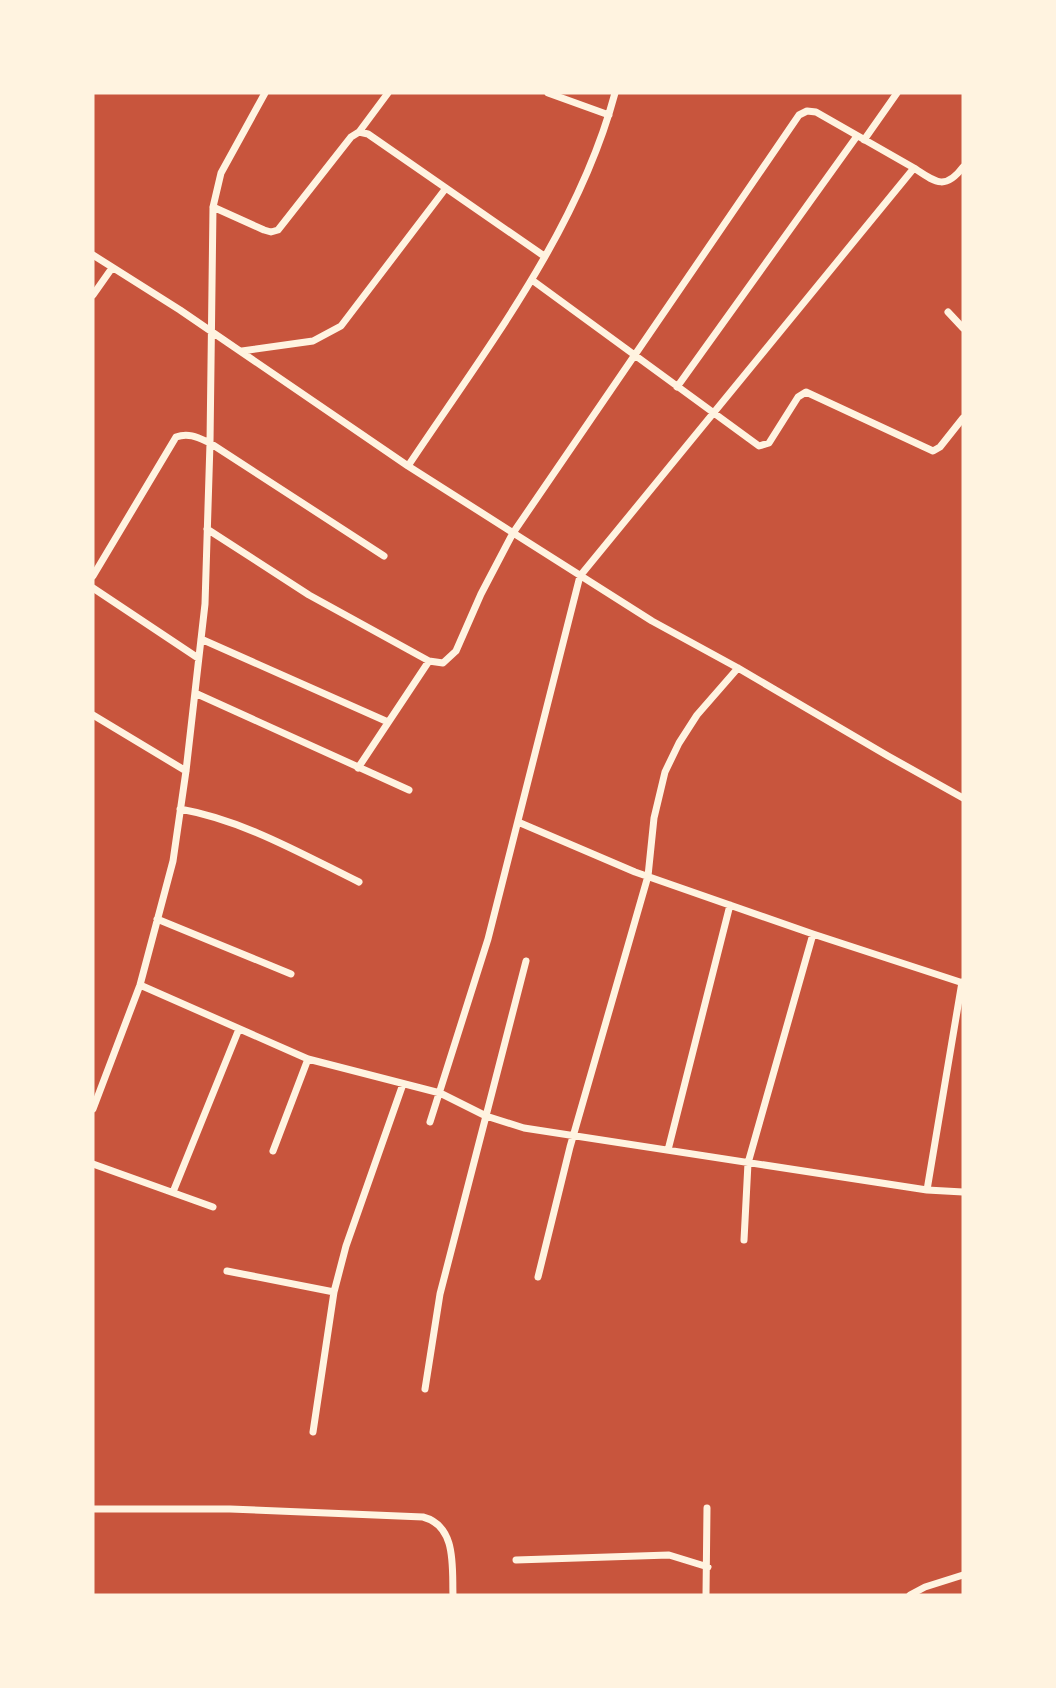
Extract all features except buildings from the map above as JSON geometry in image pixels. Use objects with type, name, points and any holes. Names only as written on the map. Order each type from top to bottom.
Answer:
[{"type":"street","points":[[93,1109],[140,985],[173,862],[187,771],[205,604],[213,207],[221,173],[265,93]]},
{"type":"street","points":[[213,207],[264,230],[278,230],[388,93]]},
{"type":"street","points":[[548,93],[609,115]]},
{"type":"street","points":[[408,466],[532,280],[577,196],[615,93]]},
{"type":"street","points":[[677,387],[897,93]]},
{"type":"street","points":[[208,529],[309,594],[429,661],[443,663],[456,650],[477,602],[513,533],[799,116],[807,111],[816,112],[941,183],[949,181],[963,167]]},
{"type":"street","points":[[359,132],[368,134],[544,256]]},
{"type":"street","points":[[430,1122],[488,939],[580,576],[914,168]]},
{"type":"street","points":[[242,351],[313,341],[341,326],[446,188]]},
{"type":"street","points":[[93,255],[242,351],[408,466],[652,621],[963,798]]},
{"type":"street","points":[[93,296],[112,268]]},
{"type":"street","points":[[532,280],[759,446],[769,443],[798,397],[806,392],[933,451],[940,447],[963,418]]},
{"type":"street","points":[[948,312],[963,328]]},
{"type":"street","points":[[93,576],[176,437],[190,435],[210,443],[384,556]]},
{"type":"street","points":[[93,588],[198,658]]},
{"type":"street","points":[[201,639],[388,722]]},
{"type":"street","points":[[358,768],[429,661]]},
{"type":"street","points":[[538,1277],[574,1136],[648,876],[654,818],[665,772],[697,715],[738,668]]},
{"type":"street","points":[[195,693],[409,790]]},
{"type":"street","points":[[93,715],[187,771]]},
{"type":"street","points":[[180,809],[205,813],[307,855],[359,882]]},
{"type":"street","points":[[518,822],[648,876],[813,934],[963,982],[927,1190]]},
{"type":"street","points":[[668,1150],[730,905]]},
{"type":"street","points":[[157,919],[291,974]]},
{"type":"street","points":[[744,1240],[748,1163],[813,934]]},
{"type":"street","points":[[425,1389],[440,1294],[526,961]]},
{"type":"street","points":[[140,985],[308,1059],[439,1093],[486,1116],[524,1128],[927,1190],[963,1192]]},
{"type":"street","points":[[173,1192],[239,1029]]},
{"type":"street","points":[[273,1151],[308,1059]]},
{"type":"street","points":[[313,1432],[334,1292],[346,1246],[403,1084]]},
{"type":"street","points":[[93,1164],[213,1207]]},
{"type":"street","points":[[227,1271],[334,1292]]},
{"type":"street","points":[[706,1595],[707,1508]]},
{"type":"street","points":[[93,1510],[230,1509],[423,1517],[435,1522],[448,1540],[453,1595]]},
{"type":"street","points":[[516,1560],[669,1555],[708,1567]]},
{"type":"street","points":[[910,1595],[925,1587],[963,1575]]}]
